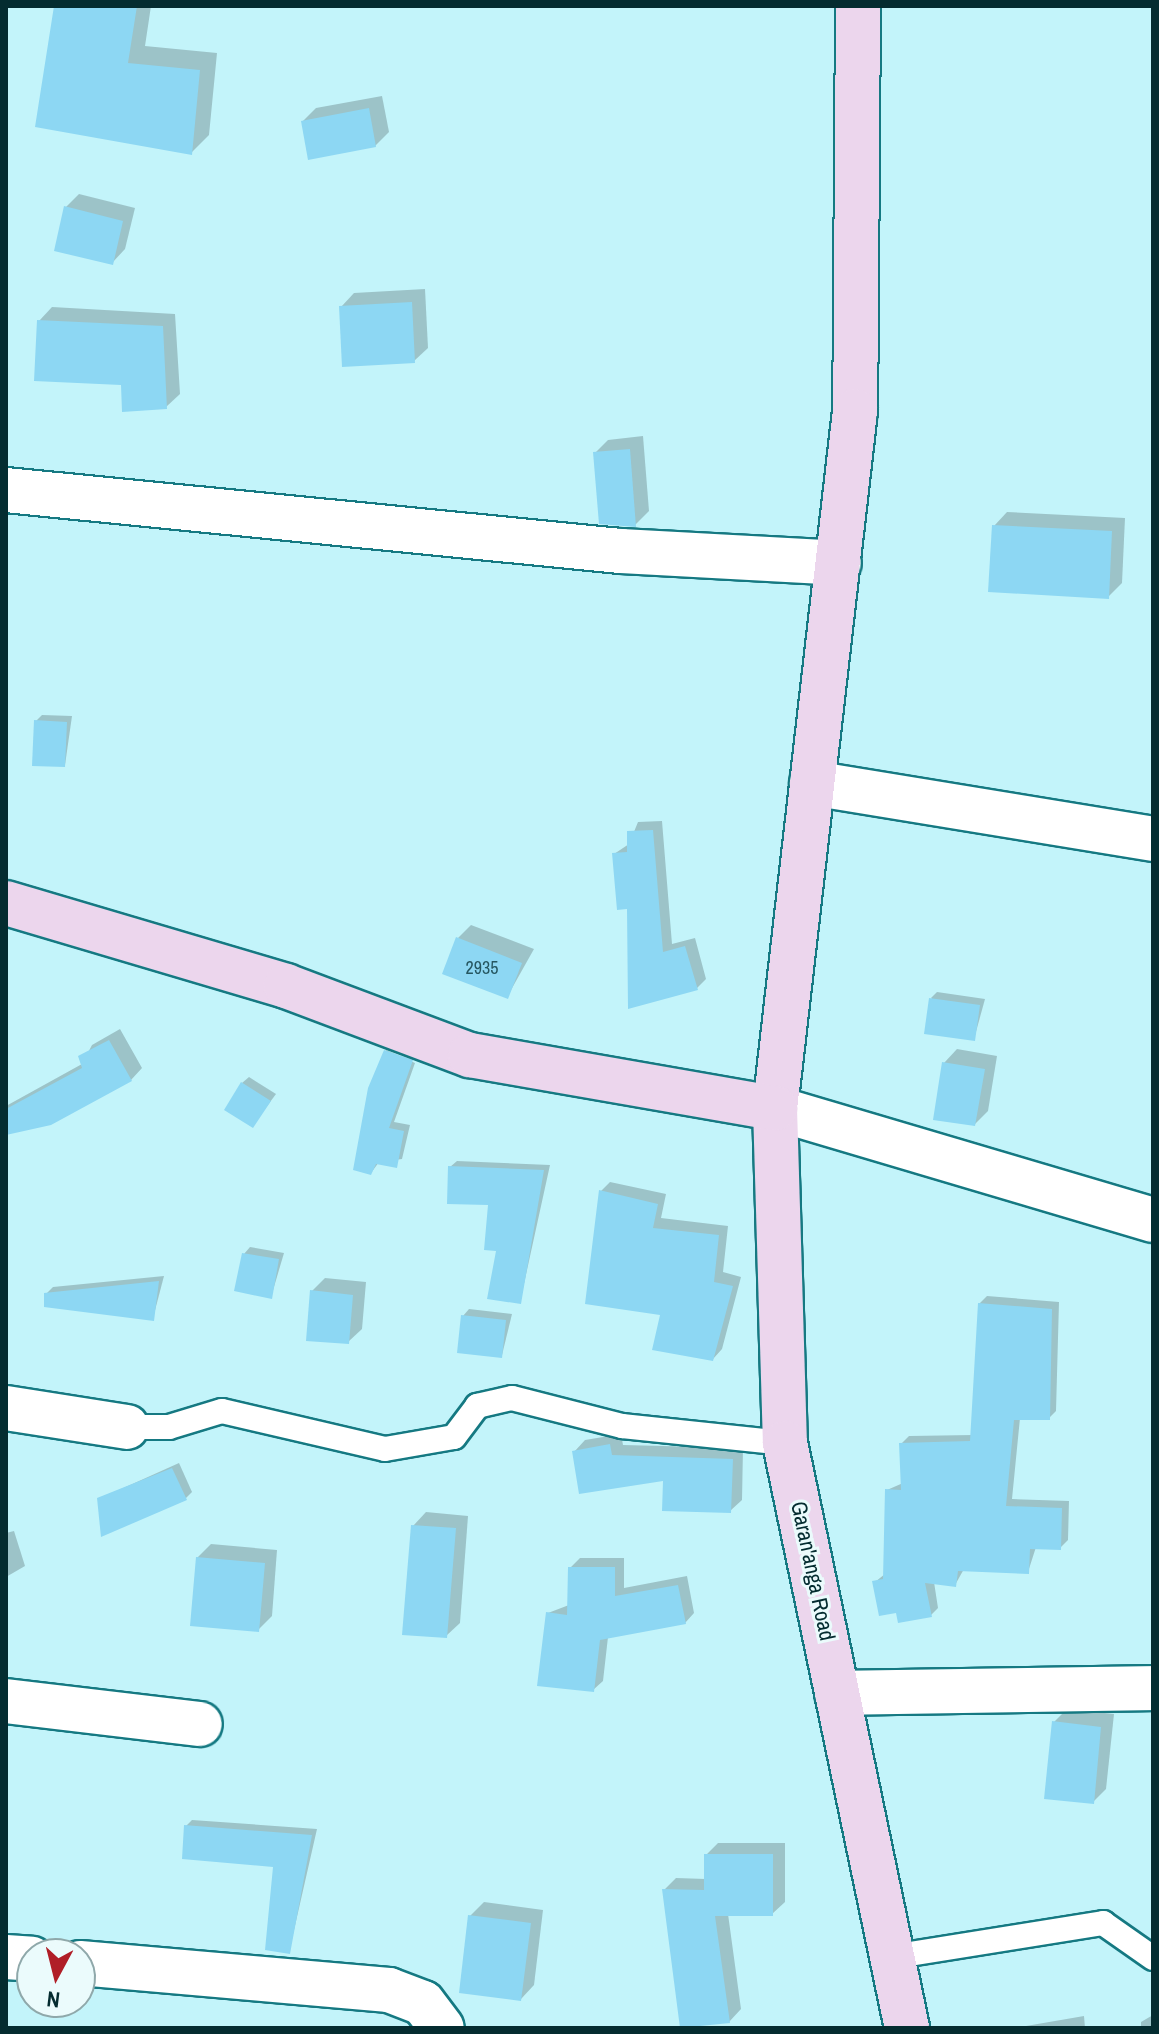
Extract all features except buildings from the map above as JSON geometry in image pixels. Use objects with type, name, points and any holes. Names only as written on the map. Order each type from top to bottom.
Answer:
[{"type":"street","name":"Garan'anga Road","points":[[858,6],[855,411],[775,1108],[785,1443],[907,2028]]},
{"type":"street","points":[[6,490],[620,551],[839,563]]},
{"type":"street","points":[[812,783],[1153,839]]},
{"type":"street","points":[[6,903],[286,986],[470,1055],[775,1108],[1153,1220]]},
{"type":"street","points":[[6,1408],[127,1427]]},
{"type":"street","points":[[837,1693],[1153,1688]]},
{"type":"street","points":[[6,1701],[200,1724]]},
{"type":"street","points":[[96,1964],[389,1990],[423,2003],[442,2028]]},
{"type":"lane","points":[[127,1427],[169,1427],[222,1411],[385,1449],[454,1437],[477,1406],[512,1398],[622,1426],[785,1443]]},
{"type":"lane","points":[[891,1957],[1103,1923],[1153,1958]]}]
